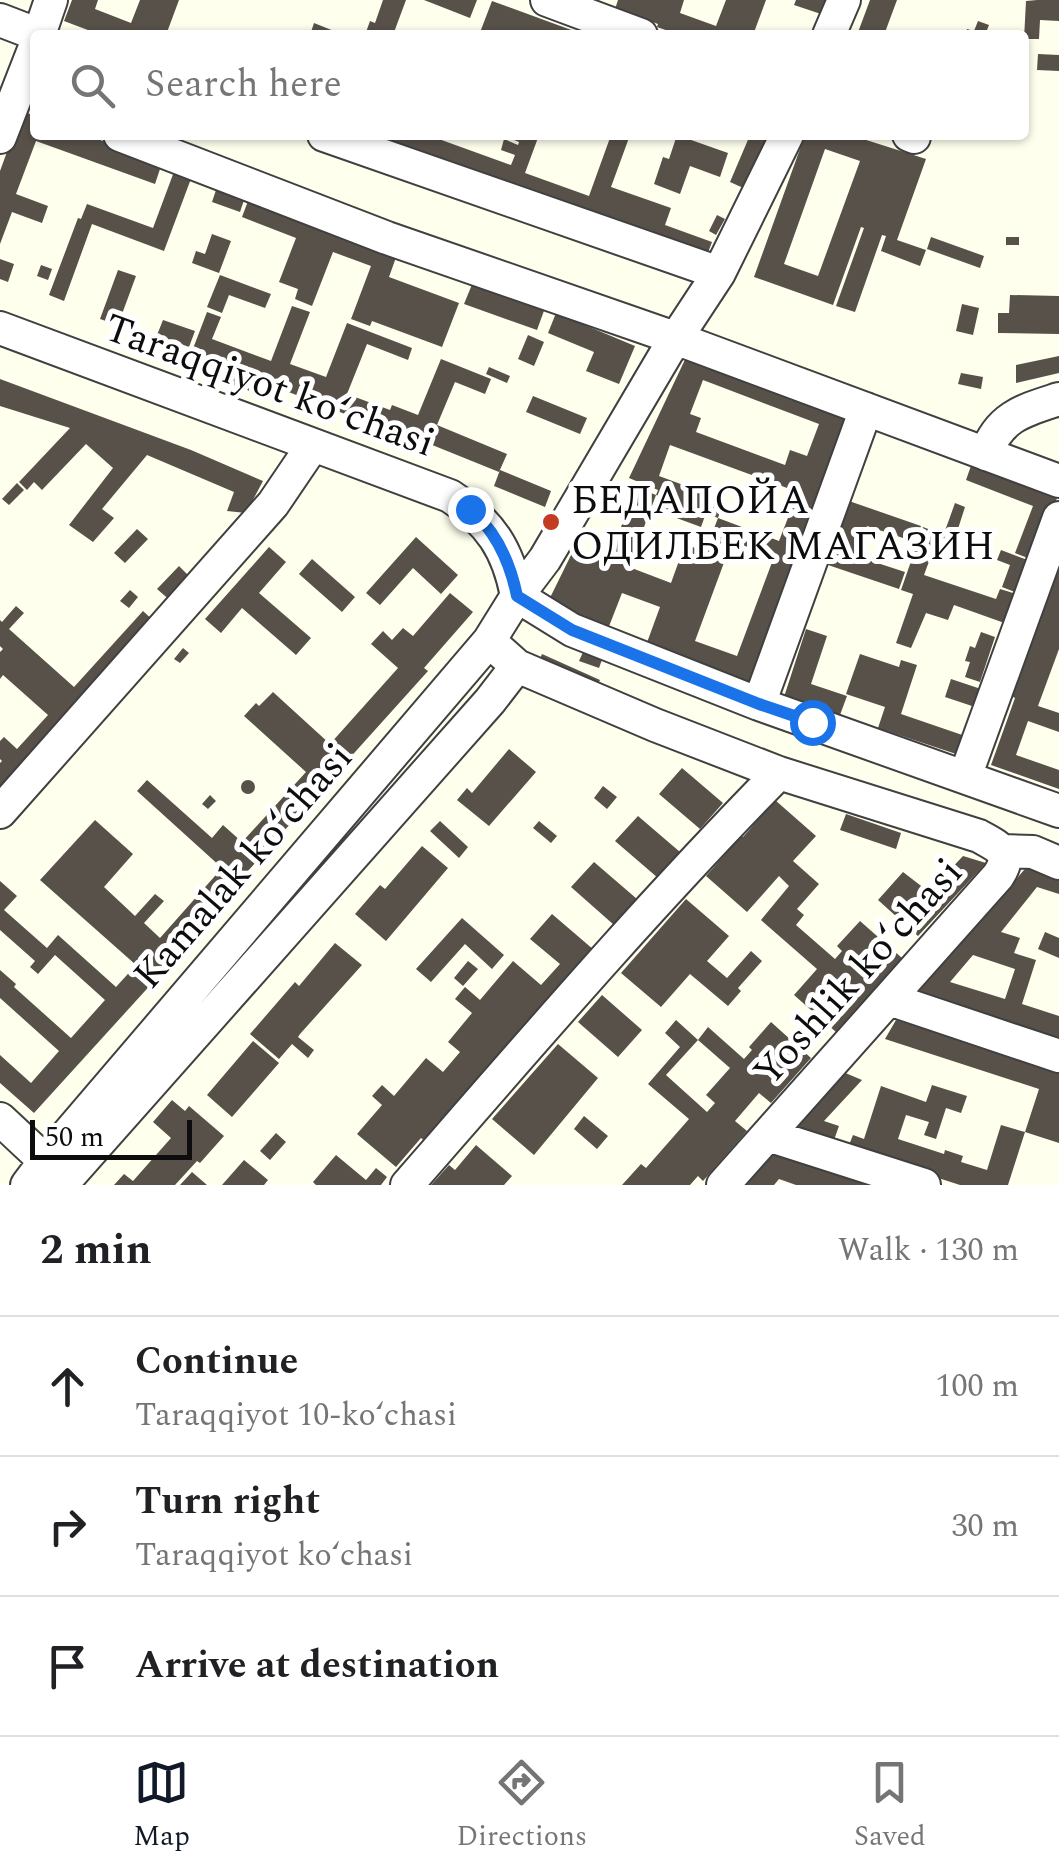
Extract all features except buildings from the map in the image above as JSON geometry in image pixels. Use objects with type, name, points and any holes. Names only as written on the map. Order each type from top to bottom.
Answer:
[{"type":"street","points":[[42,30],[52,0]]},
{"type":"street","points":[[547,0],[628,30]]},
{"type":"street","points":[[831,30],[844,0]]},
{"type":"street","points":[[0,20],[30,31]]},
{"type":"street","points":[[0,137],[30,59]]},
{"type":"street","points":[[133,140],[387,238],[676,338],[1059,481]]},
{"type":"street","points":[[338,140],[719,274]]},
{"type":"street","name":"Kamalak koʻchasi","points":[[44,1178],[489,641],[545,560],[676,338],[719,274],[785,140]]},
{"type":"street","name":"Taraqqiyot koʻchasi","points":[[0,328],[450,496],[482,519],[504,553],[517,596]]},
{"type":"street","points":[[986,454],[995,435],[1012,416],[1059,399]]},
{"type":"street","points":[[759,704],[866,408]]},
{"type":"street","points":[[0,812],[273,504],[313,445]]},
{"type":"street","points":[[965,777],[1059,518]]},
{"type":"street","points":[[517,596],[572,630],[759,704],[1059,811]]},
{"type":"street","name":"Yoshlik koʻchasi","points":[[489,641],[517,666],[655,725],[779,773],[979,836],[1003,851],[1004,868],[998,876],[723,1185]]},
{"type":"street","points":[[0,1119],[44,1178],[490,701],[517,666]]},
{"type":"street","points":[[408,1185],[614,948],[779,773]]},
{"type":"street","points":[[1003,851],[1033,852],[1059,863]]},
{"type":"street","points":[[889,999],[1059,1056]]},
{"type":"street","points":[[768,1135],[924,1185]]},
{"type":"place","name":"БЕДАПОЙА ОДИЛБЕК МАГАЗИН","points":[[551,522]]},
{"type":"route","points":[[470,509],[496,538],[517,596],[572,630],[812,722]]}]
